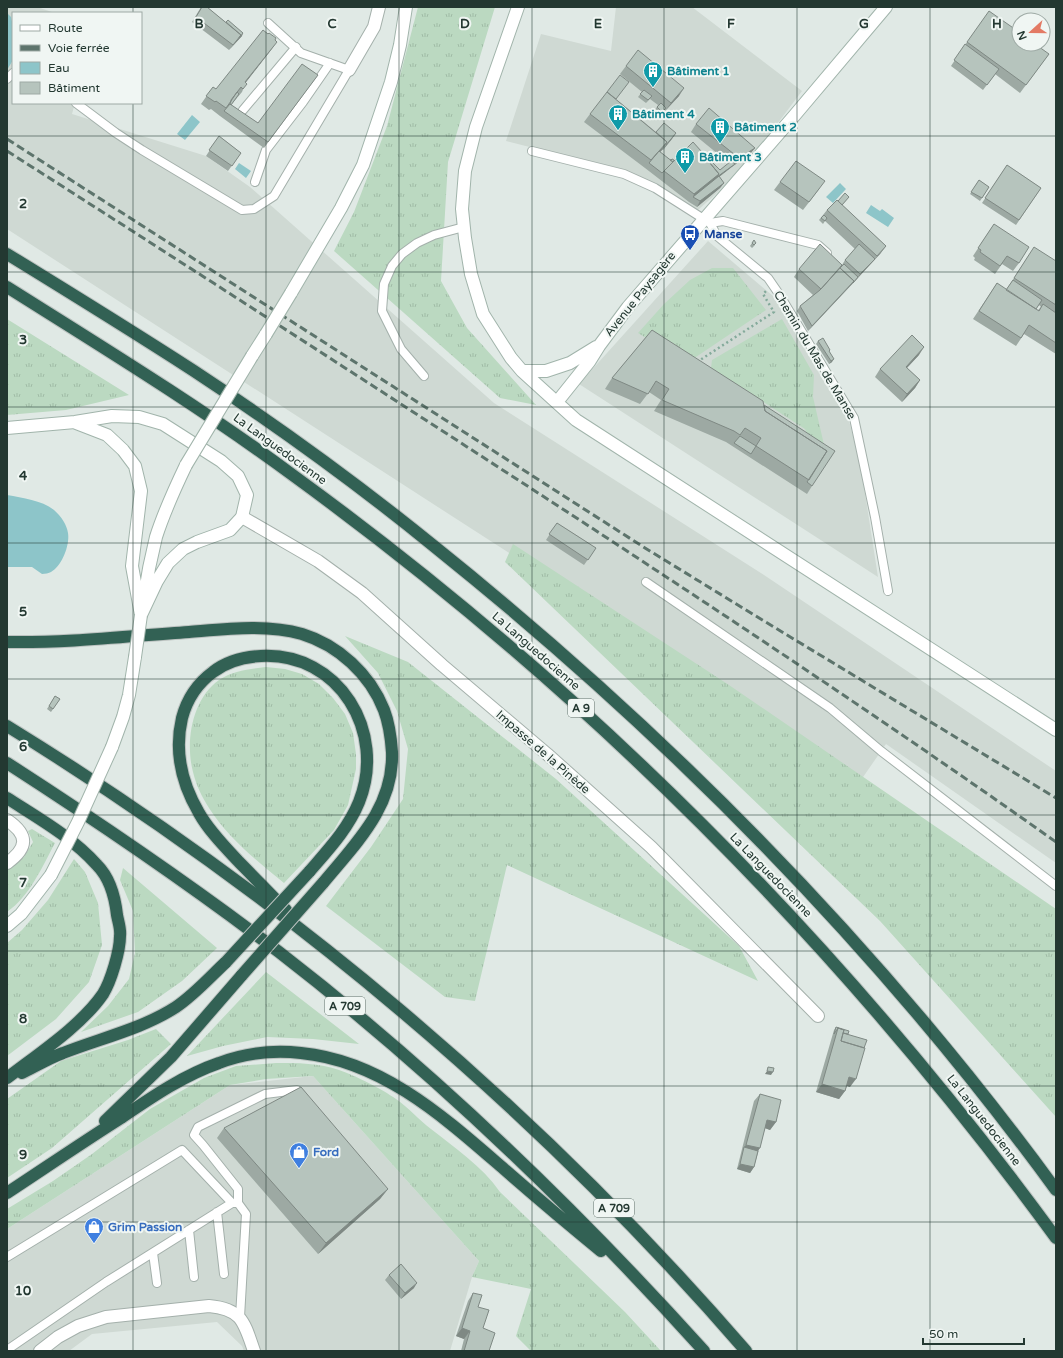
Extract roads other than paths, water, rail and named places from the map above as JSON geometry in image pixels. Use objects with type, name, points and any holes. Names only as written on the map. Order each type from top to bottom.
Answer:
[{"type":"highway","name":"La Languedocienne","points":[[7,254],[197,373],[313,455],[433,545],[580,670],[652,735],[709,790],[818,903],[925,1024],[991,1104],[1056,1190]]},
{"type":"highway","name":"La Languedocienne","points":[[7,287],[186,400],[293,475],[385,544],[468,611],[588,715],[722,844],[792,917],[838,968],[934,1079],[998,1160],[1056,1238]]},
{"type":"highway","points":[[7,642],[47,642],[228,629],[266,629],[291,632],[313,638],[331,648],[344,657],[366,678],[381,704],[390,734],[392,758],[385,797],[366,831],[324,883],[171,1057],[84,1142]]},
{"type":"highway","points":[[7,1079],[62,1053],[142,1025],[176,1007],[226,962],[309,872],[344,829],[354,812],[364,788],[368,765],[367,744],[361,722],[350,700],[343,691],[327,676],[297,660],[277,656],[256,656],[234,660],[217,669],[203,680],[187,705],[181,726],[179,747],[185,783],[200,814],[223,845],[316,942]]},
{"type":"highway","name":"A 709","points":[[7,726],[140,812],[247,889],[316,942],[422,1029],[552,1148],[637,1232],[746,1351]]},
{"type":"highway","name":"A 709","points":[[7,763],[69,803],[187,884],[279,953],[349,1009],[418,1068],[501,1143],[589,1229],[704,1351]]},
{"type":"highway","points":[[7,798],[54,828],[84,852],[98,866],[106,877],[115,898],[120,935],[115,963],[103,993],[80,1019],[48,1047],[7,1079]]},
{"type":"highway","points":[[7,1193],[164,1090],[196,1072],[218,1063],[243,1056],[272,1052],[289,1052],[320,1056],[360,1067],[413,1096],[487,1154],[649,1291]]},
{"type":"street","points":[[349,70],[374,27],[379,7]]},
{"type":"street","points":[[7,926],[21,914],[51,875],[78,822],[112,746],[123,718],[129,695],[150,559],[173,492],[186,464],[291,293],[341,208],[363,164],[391,82],[400,45],[406,7]]},
{"type":"street","points":[[518,7],[476,127],[465,171],[462,209],[471,274],[483,314],[511,358],[522,371],[576,420],[1056,730]]},
{"type":"street","name":"Avenue Paysagère","points":[[557,402],[628,307],[707,221],[886,7]]},
{"type":"street","name":"Avenue Paysagère","points":[[522,371],[546,371],[570,363],[599,346]]},
{"type":"street","points":[[7,428],[75,422],[112,416],[139,417],[163,424],[221,461],[238,476],[247,496],[242,517],[230,530],[197,542],[183,549],[168,564],[157,581],[141,615]]},
{"type":"street","points":[[75,422],[107,435],[123,450],[135,466],[141,491],[132,566],[141,615]]},
{"type":"street","name":"Impasse de la Pinède","points":[[242,517],[318,561],[362,593],[442,665],[547,754],[651,847],[818,1016]]},
{"type":"street","points":[[7,820],[22,834],[24,841],[22,850],[16,857],[7,863]]},
{"type":"street","points":[[40,1351],[58,1337],[78,1326],[106,1317],[209,1306],[222,1307],[240,1317],[246,1328],[254,1351]]},
{"type":"lane","points":[[77,104],[116,133],[142,150],[242,210],[254,209],[274,196],[349,70],[301,53],[268,23]]},
{"type":"lane","points":[[243,110],[296,47]]},
{"type":"lane","points":[[254,182],[266,150],[303,102],[330,63]]},
{"type":"lane","points":[[532,151],[624,174],[655,188],[707,221],[723,221],[818,245],[832,257]]},
{"type":"lane","name":"Chemin du Mas de Manse","points":[[707,221],[716,236],[768,278],[854,418],[874,509],[888,591]]},
{"type":"lane","points":[[424,376],[401,349],[382,311],[384,284],[392,266],[402,254],[417,243],[464,227]]},
{"type":"lane","points":[[646,582],[830,708],[881,751],[1056,886]]},
{"type":"lane","points":[[235,1203],[238,1189],[204,1145],[194,1135],[198,1127],[264,1094],[297,1090],[307,1101]]},
{"type":"lane","points":[[7,1257],[182,1150],[246,1214],[240,1317]]},
{"type":"lane","points":[[7,1350],[106,1282],[218,1212],[235,1203]]},
{"type":"lane","points":[[218,1212],[224,1274]]},
{"type":"lane","points":[[189,1230],[194,1277]]},
{"type":"lane","points":[[153,1253],[157,1283]]},
{"type":"water","points":[[7,13],[11,17],[12,22],[12,62],[7,70]]},
{"type":"water","points":[[192,115],[200,122],[185,140],[177,134]]},
{"type":"water","points":[[239,163],[251,171],[246,178],[235,169]]},
{"type":"water","points":[[840,183],[846,189],[833,203],[826,197]]},
{"type":"water","points":[[871,205],[880,211],[882,209],[894,218],[888,227],[866,213]]},
{"type":"water","points":[[7,495],[32,500],[43,504],[54,510],[63,521],[68,533],[68,543],[62,560],[51,572],[42,574],[32,567],[7,567]]},
{"type":"railway","points":[[7,139],[645,548],[1056,798]]},
{"type":"railway","points":[[7,151],[636,557],[877,718],[1056,842]]},
{"type":"place","name":"Bâtiment 1","points":[[653,88]]},
{"type":"place","name":"Bâtiment 4","points":[[618,131]]},
{"type":"place","name":"Bâtiment 2","points":[[720,144]]},
{"type":"place","name":"Bâtiment 3","points":[[685,174]]},
{"type":"place","name":"Manse","points":[[690,251]]},
{"type":"place","name":"Ford","points":[[299,1169]]},
{"type":"place","name":"Grim Passion","points":[[94,1244]]}]
